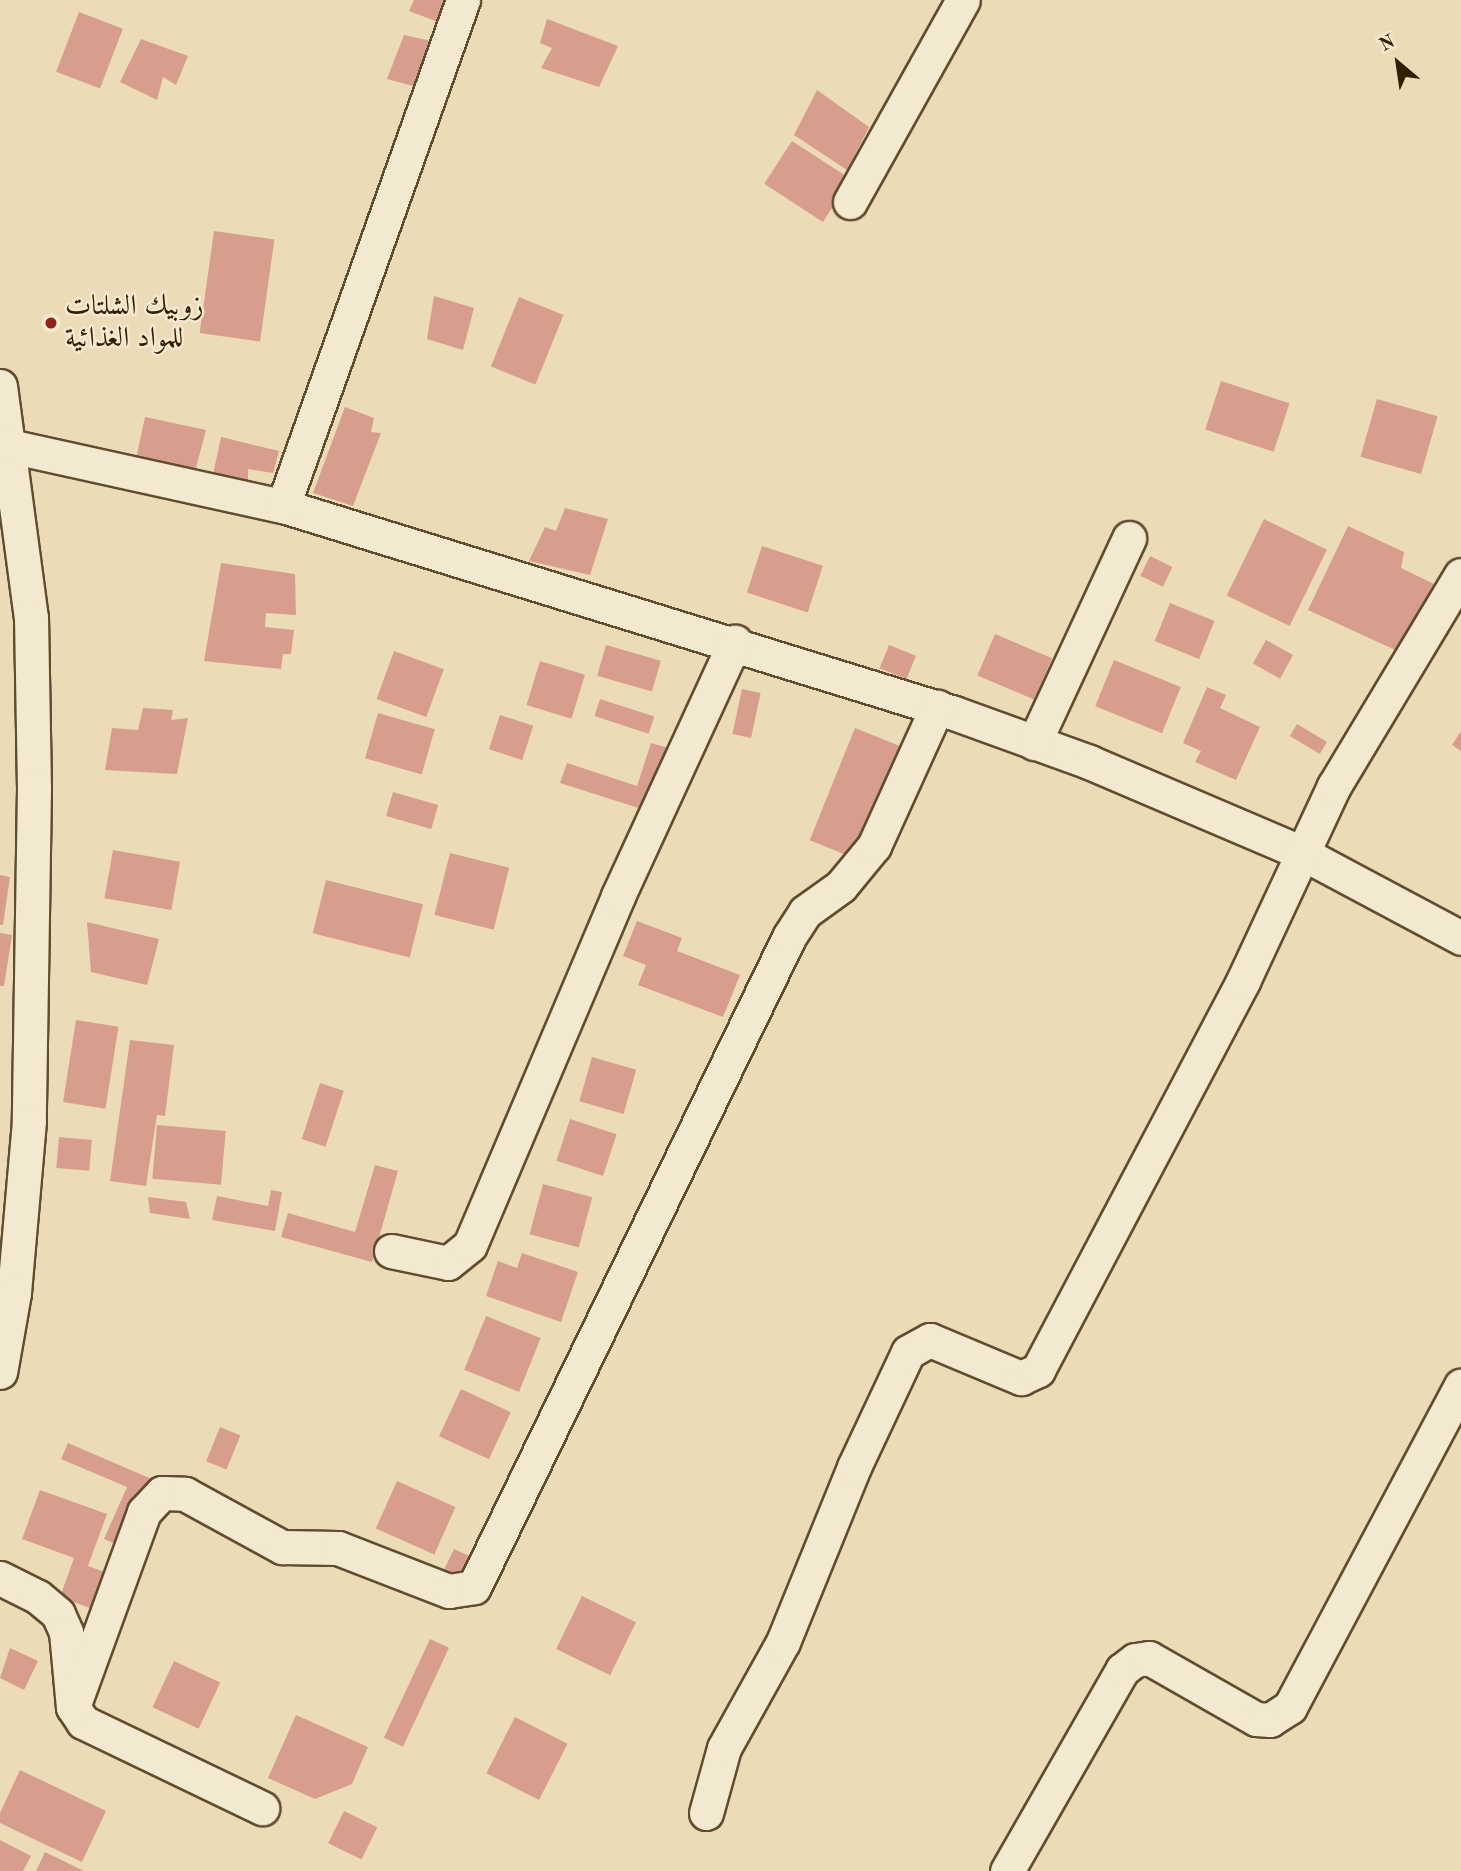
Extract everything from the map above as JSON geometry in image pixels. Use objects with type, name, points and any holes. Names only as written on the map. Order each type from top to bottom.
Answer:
[{"type":"street","points":[[283,506],[463,0]]},
{"type":"street","points":[[850,202],[963,0]]},
{"type":"street","points":[[0,386],[4,446],[31,617],[34,788],[29,1121],[14,1293],[0,1372]]},
{"type":"street","points":[[4,446],[283,506],[735,642],[937,708],[1089,761],[1302,853],[1461,938]]},
{"type":"street","points":[[1034,743],[1129,538]]},
{"type":"street","points":[[706,1813],[724,1748],[783,1642],[854,1467],[908,1352],[930,1340],[1021,1377],[1038,1370],[1243,981],[1302,853],[1361,738],[1461,575]]},
{"type":"street","points":[[391,1251],[448,1263],[470,1245],[618,896],[735,642]]},
{"type":"street","points":[[73,1706],[144,1512],[162,1493],[186,1494],[282,1547],[338,1548],[449,1591],[474,1587],[789,937],[805,912],[841,886],[874,846],[937,708]]},
{"type":"street","points":[[1007,1871],[1122,1670],[1135,1660],[1149,1658],[1256,1719],[1270,1720],[1290,1707],[1461,1386]]},
{"type":"street","points":[[0,1578],[38,1597],[58,1614],[65,1632],[73,1706],[83,1722],[105,1736],[262,1808]]},
{"type":"building","points":[[414,0],[456,0],[446,25],[409,11]]},
{"type":"building","points":[[79,12],[123,29],[100,89],[56,72]]},
{"type":"building","points":[[547,19],[618,46],[599,87],[541,68],[552,48],[540,43]]},
{"type":"building","points":[[404,35],[440,43],[424,89],[387,79]]},
{"type":"building","points":[[141,39],[188,56],[176,85],[163,77],[157,100],[120,82]]},
{"type":"building","points":[[817,90],[869,127],[847,170],[794,135]]},
{"type":"building","points":[[792,141],[851,179],[823,222],[764,184]]},
{"type":"building","points":[[214,231],[274,239],[260,341],[200,333]]},
{"type":"building","points":[[434,296],[474,308],[463,350],[427,339]]},
{"type":"building","points":[[519,297],[564,315],[535,385],[491,367]]},
{"type":"building","points":[[1221,381],[1289,403],[1274,452],[1205,430]]},
{"type":"building","points":[[1377,399],[1438,416],[1421,474],[1360,457]]},
{"type":"building","points":[[345,407],[374,418],[371,432],[381,433],[353,506],[313,493]]},
{"type":"building","points":[[145,417],[206,430],[194,475],[134,468]]},
{"type":"building","points":[[221,437],[279,451],[273,473],[248,469],[248,488],[212,479]]},
{"type":"building","points":[[565,508],[608,519],[590,575],[529,561],[545,527],[556,531]]},
{"type":"building","points":[[1264,519],[1327,550],[1290,626],[1227,595]]},
{"type":"building","points":[[1348,526],[1404,552],[1401,568],[1436,585],[1404,654],[1308,610]]},
{"type":"building","points":[[762,546],[823,566],[808,612],[747,593]]},
{"type":"building","points":[[1150,556],[1172,567],[1163,587],[1140,576]]},
{"type":"building","points":[[221,563],[295,574],[296,615],[266,613],[265,627],[294,630],[291,654],[283,654],[281,669],[204,661]]},
{"type":"building","points":[[1170,603],[1215,621],[1199,659],[1155,641]]},
{"type":"building","points":[[995,634],[1052,658],[1034,700],[977,675]]},
{"type":"building","points":[[1266,640],[1293,655],[1280,679],[1253,664]]},
{"type":"building","points":[[606,645],[661,661],[652,691],[597,676]]},
{"type":"building","points":[[889,645],[916,656],[907,679],[880,668]]},
{"type":"building","points":[[394,651],[444,669],[426,717],[377,699]]},
{"type":"building","points":[[1114,660],[1181,687],[1162,733],[1095,706]]},
{"type":"building","points":[[540,661],[585,675],[571,719],[527,705]]},
{"type":"building","points":[[1207,687],[1226,695],[1220,708],[1260,727],[1236,780],[1195,762],[1201,751],[1183,743]]},
{"type":"building","points":[[742,689],[761,693],[751,738],[732,734]]},
{"type":"building","points":[[600,699],[654,717],[649,734],[594,716]]},
{"type":"building","points":[[143,708],[173,710],[171,720],[188,718],[177,774],[105,770],[112,728],[138,730]]},
{"type":"building","points":[[378,713],[435,729],[422,774],[365,758]]},
{"type":"building","points":[[500,715],[533,726],[522,760],[489,749]]},
{"type":"building","points":[[1297,724],[1327,742],[1320,754],[1290,736]]},
{"type":"building","points":[[855,728],[906,749],[861,861],[810,840]]},
{"type":"building","points":[[1461,731],[1461,751],[1452,745]]},
{"type":"building","points":[[651,743],[672,749],[651,812],[560,783],[567,763],[637,786]]},
{"type":"building","points":[[393,792],[438,805],[431,829],[386,816]]},
{"type":"building","points":[[113,850],[180,862],[171,910],[104,898]]},
{"type":"building","points":[[450,853],[509,868],[494,930],[435,915]]},
{"type":"building","points":[[0,875],[10,877],[3,925],[0,925]]},
{"type":"building","points":[[326,880],[423,904],[410,958],[313,933]]},
{"type":"building","points":[[637,921],[682,938],[677,951],[740,975],[723,1017],[638,985],[646,965],[623,956]]},
{"type":"building","points":[[87,922],[159,939],[147,985],[91,972]]},
{"type":"building","points":[[0,933],[12,935],[4,986],[0,986]]},
{"type":"building","points":[[76,1020],[118,1027],[105,1109],[63,1102]]},
{"type":"building","points":[[130,1040],[174,1045],[165,1116],[157,1115],[146,1186],[110,1181]]},
{"type":"building","points":[[592,1057],[636,1070],[624,1114],[579,1101]]},
{"type":"building","points":[[320,1083],[344,1091],[326,1147],[302,1139]]},
{"type":"building","points":[[570,1119],[617,1134],[603,1176],[556,1161]]},
{"type":"building","points":[[157,1125],[226,1131],[221,1185],[152,1179]]},
{"type":"building","points":[[59,1137],[92,1140],[89,1171],[56,1168]]},
{"type":"building","points":[[375,1165],[398,1171],[372,1262],[281,1237],[288,1213],[355,1232]]},
{"type":"building","points":[[543,1184],[592,1197],[579,1247],[530,1234]]},
{"type":"building","points":[[271,1190],[282,1192],[275,1231],[212,1220],[217,1196],[268,1206]]},
{"type":"building","points":[[148,1197],[186,1202],[190,1219],[150,1213]]},
{"type":"building","points":[[522,1253],[578,1272],[561,1322],[486,1296],[498,1261],[517,1268]]},
{"type":"building","points":[[486,1316],[541,1338],[519,1392],[464,1370]]},
{"type":"building","points":[[461,1389],[511,1412],[489,1459],[439,1436]]},
{"type":"building","points":[[220,1427],[240,1435],[227,1470],[206,1461]]},
{"type":"building","points":[[68,1443],[154,1480],[125,1548],[104,1539],[127,1487],[61,1459]]},
{"type":"building","points":[[397,1481],[455,1507],[434,1555],[376,1529]]},
{"type":"building","points":[[40,1490],[107,1514],[88,1566],[110,1574],[98,1611],[60,1597],[74,1558],[22,1539]]},
{"type":"building","points":[[454,1549],[476,1559],[466,1579],[441,1576]]},
{"type":"building","points":[[582,1596],[636,1622],[610,1675],[556,1649]]},
{"type":"building","points":[[430,1639],[449,1648],[403,1747],[384,1738]]},
{"type":"building","points":[[10,1648],[38,1661],[24,1690],[0,1678]]},
{"type":"building","points":[[174,1661],[220,1683],[199,1729],[152,1707]]},
{"type":"building","points":[[296,1715],[368,1747],[352,1784],[315,1799],[268,1778]]},
{"type":"building","points":[[515,1717],[568,1744],[539,1800],[486,1773]]},
{"type":"building","points":[[20,1770],[106,1811],[82,1862],[0,1823],[0,1813]]},
{"type":"building","points":[[344,1811],[377,1827],[361,1860],[328,1843]]},
{"type":"building","points":[[0,1840],[31,1856],[23,1871],[0,1871]]},
{"type":"building","points":[[45,1852],[84,1871],[36,1871]]},
{"type":"place","name":"زوبيك الشلتات للمواد الغذائية","points":[[51,323]]}]
